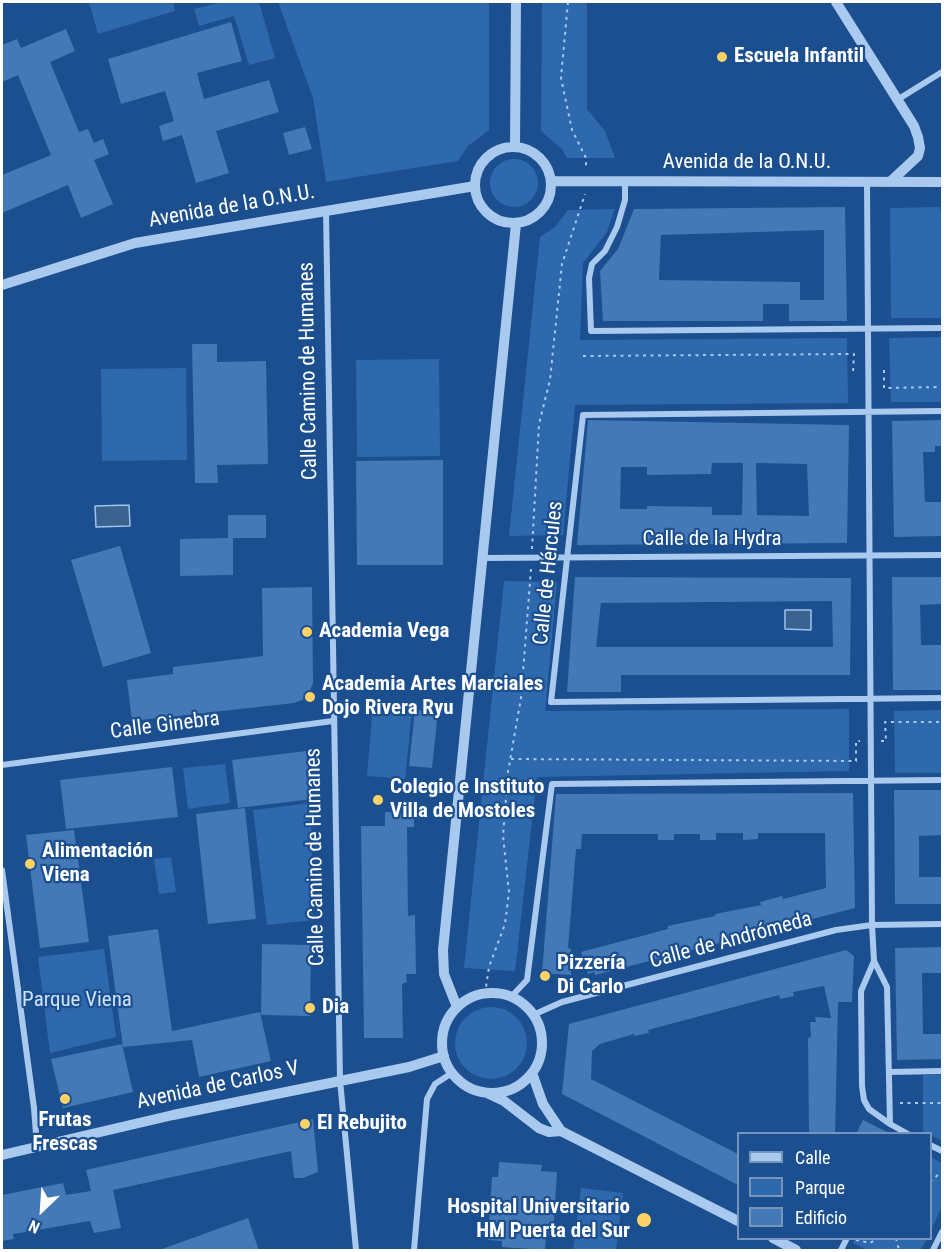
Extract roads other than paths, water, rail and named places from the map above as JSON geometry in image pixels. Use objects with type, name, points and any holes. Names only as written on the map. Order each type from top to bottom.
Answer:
[{"type":"street","points":[[515,147],[516,2]]},
{"type":"street","points":[[836,2],[914,126],[920,148],[918,156],[890,182]]},
{"type":"street","points":[[897,100],[942,72]]},
{"type":"street","points":[[515,147],[528,149],[540,157],[548,168],[552,181],[552,193],[539,215],[516,224],[506,223],[487,214],[476,196],[475,186],[482,162],[497,151],[515,147]]},
{"type":"street","name":"Avenida de la O.N.U.","points":[[552,181],[625,183],[942,182]]},
{"type":"street","points":[[867,182],[872,925],[874,960],[887,987],[890,1124]]},
{"type":"street","points":[[625,183],[625,200],[617,227],[605,251],[592,264],[589,278],[591,331],[942,328]]},
{"type":"street","name":"Avenida de la O.N.U.","points":[[2,285],[135,243],[475,186]]},
{"type":"street","name":"Calle Camino de Humanes","points":[[326,210],[340,1080],[356,1251]]},
{"type":"street","points":[[457,1007],[444,974],[443,950],[516,224]]},
{"type":"street","name":"Calle de Hércules","points":[[869,699],[551,702],[583,415],[942,411]]},
{"type":"street","name":"Calle de la Hydra","points":[[481,558],[942,555]]},
{"type":"street","points":[[869,699],[942,698]]},
{"type":"street","name":"Calle Ginebra","points":[[2,765],[333,722]]},
{"type":"street","points":[[511,997],[528,980],[552,784],[942,780]]},
{"type":"street","points":[[2,870],[34,1108],[37,1147]]},
{"type":"street","name":"Calle de Andrómeda","points":[[533,1015],[562,1002],[590,994],[836,930],[872,925],[942,924]]},
{"type":"street","points":[[874,960],[861,991],[864,1100],[869,1109],[900,1132]]},
{"type":"street","points":[[484,1092],[510,1089],[532,1073],[539,1059],[542,1044],[540,1029],[533,1015],[523,1004],[511,997],[485,993],[470,998],[457,1007],[443,1031],[444,1056],[452,1073],[467,1085],[504,1101],[539,1128],[549,1132],[561,1131]]},
{"type":"street","name":"Avenida de Carlos V","points":[[2,1155],[409,1066],[444,1056]]},
{"type":"street","points":[[889,1072],[942,1071]]},
{"type":"street","points":[[414,1251],[427,1099],[435,1084],[452,1073]]},
{"type":"street","points":[[532,1073],[543,1104],[561,1131],[737,1220]]},
{"type":"street","points":[[933,1251],[942,1232]]},
{"type":"street","points":[[775,1240],[796,1251]]},
{"type":"place","name":"Escuela Infantil","points":[[722,57]]},
{"type":"place","name":"Academia Vega","points":[[307,632]]},
{"type":"place","name":"Academia Artes Marciales Dojo Rivera Ryu","points":[[310,697]]},
{"type":"place","name":"Colegio e Instituto Villa de Mostoles","points":[[378,800]]},
{"type":"place","name":"Alimentación Viena","points":[[30,864]]},
{"type":"place","name":"Pizzería Di Carlo","points":[[545,976]]},
{"type":"place","name":"Dia","points":[[310,1008]]},
{"type":"place","name":"Frutas Frescas","points":[[65,1099]]},
{"type":"place","name":"El Rebujito","points":[[305,1124]]},
{"type":"place","name":"Hospital Universitario HM Puerta del Sur","points":[[644,1220]]},
{"type":"park label","name":"Parque Viena","points":[[77,1001]]}]
